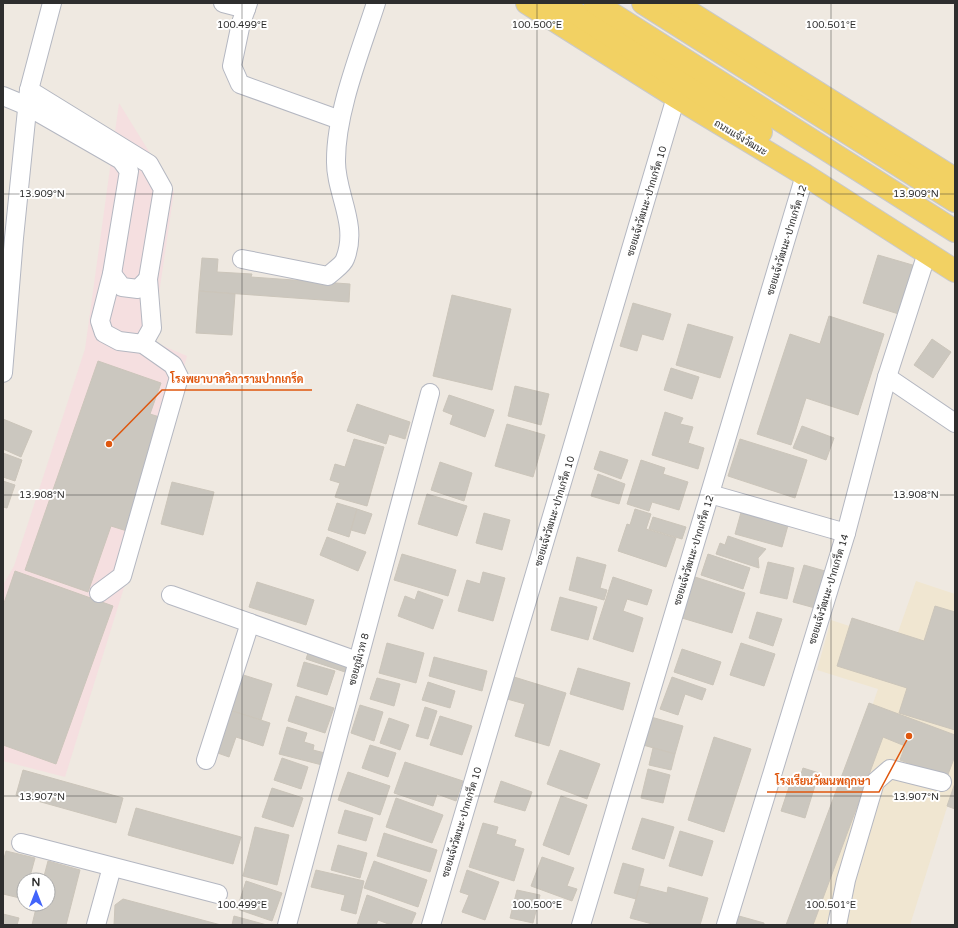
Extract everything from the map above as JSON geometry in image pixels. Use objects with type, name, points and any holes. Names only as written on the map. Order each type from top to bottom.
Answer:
[{"type":"main road","name":"ถนนแจ้งวัฒนะ","points":[[527,3],[676,87],[805,175],[955,271]]},
{"type":"main road","points":[[560,3],[676,87],[955,258]]},
{"type":"main road","points":[[595,3],[955,231]]},
{"type":"main road","points":[[643,3],[955,202]]},
{"type":"main road","points":[[684,5],[954,174]]},
{"type":"street","points":[[3,373],[8,236],[28,98],[52,3]]},
{"type":"street","points":[[223,3],[247,6],[241,23],[232,66],[240,84],[340,120]]},
{"type":"street","points":[[242,259],[328,276],[345,260],[348,243],[348,216],[338,183],[336,160],[340,120],[376,3]]},
{"type":"street","name":"ซอยแจ้งวัฒนะ-ปากเกร็ด 10","points":[[431,925],[676,87]]},
{"type":"street","points":[[3,96],[28,98],[150,164],[163,189],[148,279],[152,328],[143,344]]},
{"type":"street","points":[[28,98],[121,160],[129,171],[112,274],[100,321],[104,333],[119,341],[143,344],[173,365],[179,377],[122,576],[99,592]]},
{"type":"street","name":"ซอยแจ้งวัฒนะ-ปากเกร็ด 12","points":[[581,925],[805,175]]},
{"type":"street","name":"ซอยแจ้งวัฒนะ-ปากเกร็ด 14","points":[[726,925],[846,533],[887,377],[927,253]]},
{"type":"street","points":[[112,274],[122,288],[138,289],[148,279]]},
{"type":"street","points":[[887,377],[955,423]]},
{"type":"street","name":"ซอยภูมิเวท 8","points":[[287,925],[430,393]]},
{"type":"street","points":[[710,494],[846,533]]},
{"type":"street","points":[[171,595],[358,661]]},
{"type":"street","points":[[206,760],[250,623]]},
{"type":"street","points":[[837,925],[846,880],[875,782],[890,769],[942,782]]},
{"type":"street","points":[[21,843],[218,894]]},
{"type":"street","points":[[96,925],[112,867]]},
{"type":"shaded area","points":[[119,103],[174,192],[152,341],[187,356],[141,533],[65,777],[3,761],[3,585],[14,566],[85,349]]},
{"type":"shaded area","points":[[916,581],[955,594],[955,782],[910,925],[796,925],[878,689],[817,670],[831,620],[895,641]]},
{"type":"building","points":[[878,255],[916,266],[902,315],[863,303]]},
{"type":"building","points":[[202,258],[218,259],[217,272],[252,274],[251,277],[350,284],[349,302],[199,291]]},
{"type":"building","points":[[199,291],[235,294],[232,335],[196,333]]},
{"type":"building","points":[[452,295],[511,309],[492,390],[433,376]]},
{"type":"building","points":[[633,303],[671,314],[663,340],[642,334],[637,351],[620,346]]},
{"type":"building","points":[[829,316],[884,334],[858,415],[806,398],[791,445],[757,434],[790,334],[820,344]]},
{"type":"building","points":[[688,324],[733,337],[720,378],[676,365]]},
{"type":"building","points":[[932,339],[951,352],[933,378],[914,365]]},
{"type":"building","points":[[98,361],[161,383],[150,414],[166,419],[127,531],[111,526],[88,592],[25,570]]},
{"type":"building","points":[[671,368],[699,377],[692,399],[664,390]]},
{"type":"building","points":[[515,386],[549,394],[541,425],[508,416]]},
{"type":"building","points":[[449,395],[494,410],[485,437],[450,424],[453,415],[443,411]]},
{"type":"building","points":[[357,404],[410,422],[405,439],[389,434],[386,444],[347,431]]},
{"type":"building","points":[[665,412],[683,418],[680,424],[693,427],[688,443],[704,448],[698,469],[652,455]]},
{"type":"building","points":[[3,419],[32,431],[21,457],[3,449]]},
{"type":"building","points":[[507,424],[545,435],[533,477],[495,466]]},
{"type":"building","points":[[802,426],[834,438],[826,460],[793,448]]},
{"type":"building","points":[[354,439],[384,447],[367,506],[335,497],[340,483],[330,480],[335,464],[345,467]]},
{"type":"building","points":[[740,439],[807,460],[795,498],[728,476]]},
{"type":"building","points":[[600,451],[628,460],[621,479],[594,469]]},
{"type":"building","points":[[3,453],[22,460],[15,481],[3,477]]},
{"type":"building","points":[[641,460],[665,468],[663,474],[688,482],[679,510],[652,502],[649,511],[627,504]]},
{"type":"building","points":[[440,462],[472,473],[464,501],[431,490]]},
{"type":"building","points":[[598,474],[625,484],[619,504],[591,496]]},
{"type":"building","points":[[3,481],[15,485],[7,508],[3,507]]},
{"type":"building","points":[[172,482],[214,492],[203,535],[161,524]]},
{"type":"building","points":[[427,494],[467,506],[457,536],[418,524]]},
{"type":"building","points":[[337,503],[357,509],[349,537],[328,530]]},
{"type":"building","points":[[357,509],[372,514],[365,534],[351,530]]},
{"type":"building","points":[[635,509],[651,514],[646,529],[676,538],[666,567],[618,551],[627,524],[630,525]]},
{"type":"building","points":[[742,509],[790,518],[782,547],[735,534]]},
{"type":"building","points":[[484,513],[510,520],[502,550],[476,543]]},
{"type":"building","points":[[653,517],[686,527],[682,539],[649,529]]},
{"type":"building","points":[[728,536],[766,549],[758,558],[759,568],[716,554],[720,543],[725,545]]},
{"type":"building","points":[[327,537],[366,552],[358,571],[320,555]]},
{"type":"building","points":[[402,554],[456,570],[448,596],[394,580]]},
{"type":"building","points":[[708,554],[750,568],[743,589],[701,575]]},
{"type":"building","points":[[577,557],[606,565],[600,588],[607,590],[604,600],[569,590]]},
{"type":"building","points":[[768,562],[794,568],[787,599],[760,593]]},
{"type":"building","points":[[804,565],[825,571],[815,608],[793,602]]},
{"type":"building","points":[[15,571],[113,606],[56,764],[3,745],[3,606]]},
{"type":"building","points":[[483,572],[505,578],[493,621],[458,611],[467,580],[480,584]]},
{"type":"building","points":[[613,577],[652,590],[647,605],[627,599],[623,611],[643,618],[633,652],[593,639]]},
{"type":"building","points":[[695,577],[745,593],[732,633],[682,618]]},
{"type":"building","points":[[257,582],[314,600],[306,625],[249,607]]},
{"type":"building","points":[[418,591],[443,600],[433,629],[398,616],[405,596],[415,600]]},
{"type":"building","points":[[560,597],[597,607],[588,640],[551,630]]},
{"type":"building","points":[[935,606],[955,612],[955,730],[899,713],[907,688],[837,666],[852,618],[924,641]]},
{"type":"building","points":[[757,612],[782,619],[773,646],[749,638]]},
{"type":"building","points":[[387,643],[424,653],[416,683],[379,673]]},
{"type":"building","points":[[741,643],[775,654],[764,686],[730,675]]},
{"type":"building","points":[[310,647],[352,662],[348,673],[306,659]]},
{"type":"building","points":[[682,649],[721,662],[713,685],[674,672]]},
{"type":"building","points":[[434,657],[487,671],[482,691],[429,676]]},
{"type":"building","points":[[304,662],[335,671],[327,695],[297,686]]},
{"type":"building","points":[[578,668],[630,683],[623,710],[570,694]]},
{"type":"building","points":[[237,673],[272,684],[261,720],[226,709]]},
{"type":"building","points":[[514,677],[566,693],[549,746],[515,736],[525,704],[507,699]]},
{"type":"building","points":[[672,677],[706,689],[702,700],[685,694],[678,715],[660,709]]},
{"type":"building","points":[[377,678],[400,684],[394,706],[370,699]]},
{"type":"building","points":[[428,682],[455,691],[450,708],[422,700]]},
{"type":"building","points":[[296,696],[334,708],[325,733],[288,721]]},
{"type":"building","points":[[869,703],[955,735],[955,756],[947,777],[900,760],[905,746],[883,737],[813,925],[786,925]]},
{"type":"building","points":[[360,705],[383,712],[374,741],[351,733]]},
{"type":"building","points":[[425,707],[437,711],[428,739],[416,736]]},
{"type":"building","points":[[226,709],[270,723],[263,746],[236,737],[229,757],[212,751]]},
{"type":"building","points":[[440,716],[472,726],[462,755],[430,745]]},
{"type":"building","points":[[651,717],[683,726],[675,754],[643,745]]},
{"type":"building","points":[[389,718],[409,725],[400,750],[380,743]]},
{"type":"building","points":[[287,727],[307,733],[304,742],[314,745],[313,750],[325,753],[322,765],[279,754]]},
{"type":"building","points":[[714,737],[751,749],[724,832],[688,820]]},
{"type":"building","points":[[370,745],[396,753],[388,777],[362,768]]},
{"type":"building","points":[[653,748],[675,754],[671,770],[649,765]]},
{"type":"building","points":[[560,750],[600,764],[587,799],[547,784]]},
{"type":"building","points":[[282,758],[308,767],[301,789],[274,780]]},
{"type":"building","points":[[405,762],[463,781],[456,801],[437,794],[433,806],[394,793]]},
{"type":"building","points":[[803,768],[819,773],[813,792],[797,786]]},
{"type":"building","points":[[648,769],[670,775],[663,803],[641,798]]},
{"type":"building","points":[[23,770],[123,798],[116,823],[16,795]]},
{"type":"building","points":[[348,772],[390,786],[380,815],[338,800]]},
{"type":"building","points":[[501,781],[532,792],[525,811],[494,802]]},
{"type":"building","points":[[955,783],[955,809],[947,806]]},
{"type":"building","points":[[790,784],[813,792],[805,818],[781,811]]},
{"type":"building","points":[[272,788],[303,798],[293,827],[262,817]]},
{"type":"building","points":[[561,796],[587,805],[569,855],[543,845]]},
{"type":"building","points":[[396,798],[443,815],[432,843],[386,827]]},
{"type":"building","points":[[136,808],[241,837],[233,864],[128,835]]},
{"type":"building","points":[[345,810],[373,818],[366,841],[338,833]]},
{"type":"building","points":[[642,818],[674,827],[664,859],[632,849]]},
{"type":"building","points":[[483,823],[498,827],[496,834],[516,840],[514,846],[524,849],[514,881],[469,867]]},
{"type":"building","points":[[255,827],[289,835],[277,885],[243,876]]},
{"type":"building","points":[[680,831],[713,841],[702,876],[669,866]]},
{"type":"building","points":[[384,833],[437,850],[430,872],[377,856]]},
{"type":"building","points":[[338,845],[367,853],[360,878],[331,870]]},
{"type":"building","points":[[6,851],[35,858],[31,872],[16,872],[16,897],[3,894],[3,862]]},
{"type":"building","points":[[542,857],[574,868],[567,886],[577,889],[572,901],[531,886]]},
{"type":"building","points":[[48,861],[80,870],[66,925],[32,925],[35,912],[56,912],[56,872],[45,872]]},
{"type":"building","points":[[374,861],[427,880],[418,907],[364,888]]},
{"type":"building","points":[[623,863],[644,869],[636,899],[614,893]]},
{"type":"building","points":[[316,870],[364,881],[356,914],[341,910],[345,895],[311,887]]},
{"type":"building","points":[[467,870],[499,882],[485,920],[462,912],[469,895],[460,892]]},
{"type":"building","points":[[246,881],[282,893],[272,921],[237,909]]},
{"type":"building","points":[[640,886],[667,893],[668,887],[708,898],[700,925],[656,925],[630,918]]},
{"type":"building","points":[[517,890],[540,895],[533,923],[510,918]]},
{"type":"building","points":[[367,895],[416,913],[411,925],[391,925],[378,920],[376,925],[357,925]]},
{"type":"building","points":[[123,899],[221,925],[114,925],[115,905]]},
{"type":"building","points":[[3,914],[19,918],[17,925],[3,925]]},
{"type":"building","points":[[234,916],[267,925],[232,925]]},
{"type":"building","points":[[739,916],[764,923],[764,925],[736,925]]},
{"type":"place","name":"โรงพยาบาลวิภารามปากเกร็ด","points":[[109,444]]},
{"type":"place","name":"โรงเรียนวัฒนพฤกษา","points":[[909,736]]}]
